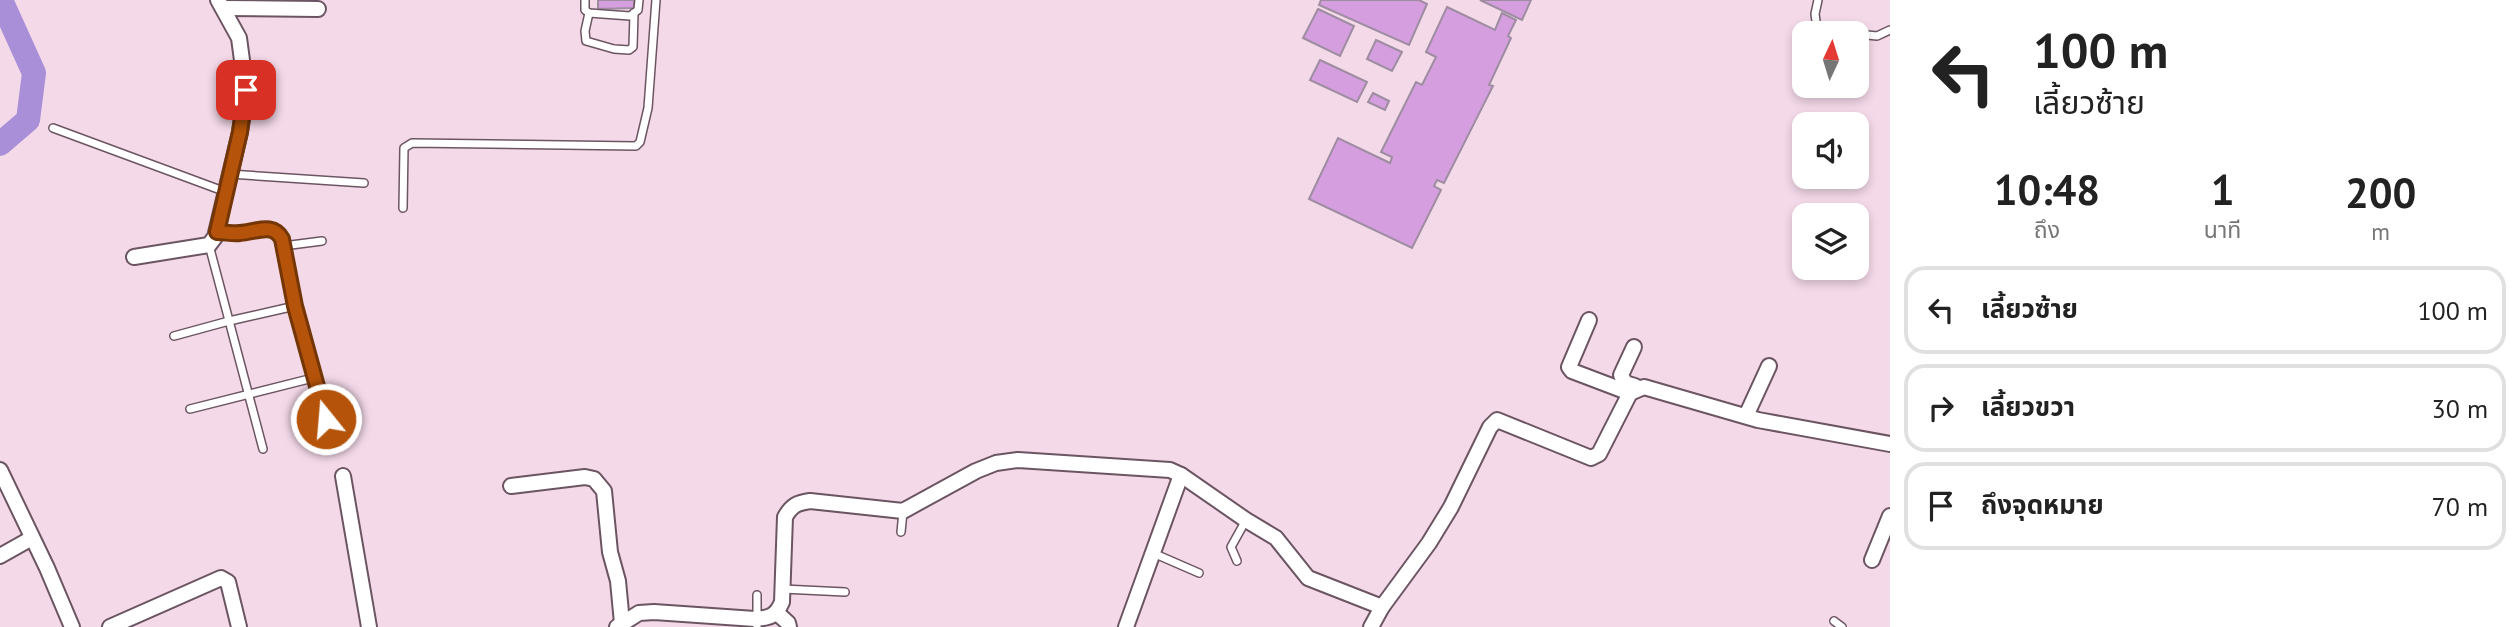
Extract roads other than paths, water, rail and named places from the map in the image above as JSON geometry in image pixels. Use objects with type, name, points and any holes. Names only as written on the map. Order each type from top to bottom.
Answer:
[{"type":"street","points":[[220,4],[318,9]]},
{"type":"street","points":[[134,257],[209,245],[217,232],[240,132],[246,90],[239,38],[220,4]]},
{"type":"street","points":[[1589,320],[1569,367],[1572,371],[1635,390],[1745,416],[1890,444]]},
{"type":"street","points":[[1634,347],[1621,380],[1635,390]]},
{"type":"street","points":[[1745,416],[1769,366]]},
{"type":"street","points":[[1371,627],[1451,507],[1493,422],[1497,420],[1591,458],[1599,454],[1635,390]]},
{"type":"street","points":[[511,486],[585,477],[600,484],[604,491],[610,552],[618,581],[619,625],[639,614],[654,612],[728,622],[756,623],[769,618],[777,613],[782,602],[785,517],[798,502],[903,511],[996,463],[1018,460],[1170,470],[1181,474],[1276,538],[1308,578],[1382,607]]},
{"type":"street","points":[[0,470],[72,627]]},
{"type":"street","points":[[1126,627],[1181,474]]},
{"type":"street","points":[[343,476],[369,627]]},
{"type":"street","points":[[1871,560],[1890,516]]},
{"type":"street","points":[[0,556],[32,538]]},
{"type":"street","points":[[110,627],[221,578],[228,582],[239,627]]},
{"type":"street","points":[[777,613],[789,623],[789,627]]},
{"type":"lane","points":[[584,0],[585,10],[589,13],[630,16],[638,10],[639,0]]},
{"type":"lane","points":[[403,208],[404,148],[412,143],[636,146],[640,142],[648,108],[656,0]]},
{"type":"lane","points":[[1816,21],[1818,0]]},
{"type":"lane","points":[[589,13],[586,41],[614,50],[629,51],[633,47],[634,13]]},
{"type":"lane","points":[[1869,35],[1877,36],[1890,30]]},
{"type":"lane","points":[[53,128],[227,192]]},
{"type":"lane","points":[[229,174],[364,183]]},
{"type":"lane","points":[[217,232],[237,234],[270,228],[278,232],[313,378],[326,419]]},
{"type":"lane","points":[[283,246],[322,241]]},
{"type":"lane","points":[[209,245],[263,449]]},
{"type":"lane","points":[[174,336],[295,306]]},
{"type":"lane","points":[[190,409],[313,378]]},
{"type":"lane","points":[[901,532],[903,511]]},
{"type":"lane","points":[[1237,561],[1231,547],[1246,520]]},
{"type":"lane","points":[[1153,553],[1199,573]]},
{"type":"lane","points":[[782,589],[845,592]]},
{"type":"lane","points":[[756,623],[757,595]]},
{"type":"lane","points":[[1833,621],[1842,627]]},
{"type":"waterway","points":[[0,144],[28,120],[34,73],[1,0]]}]
